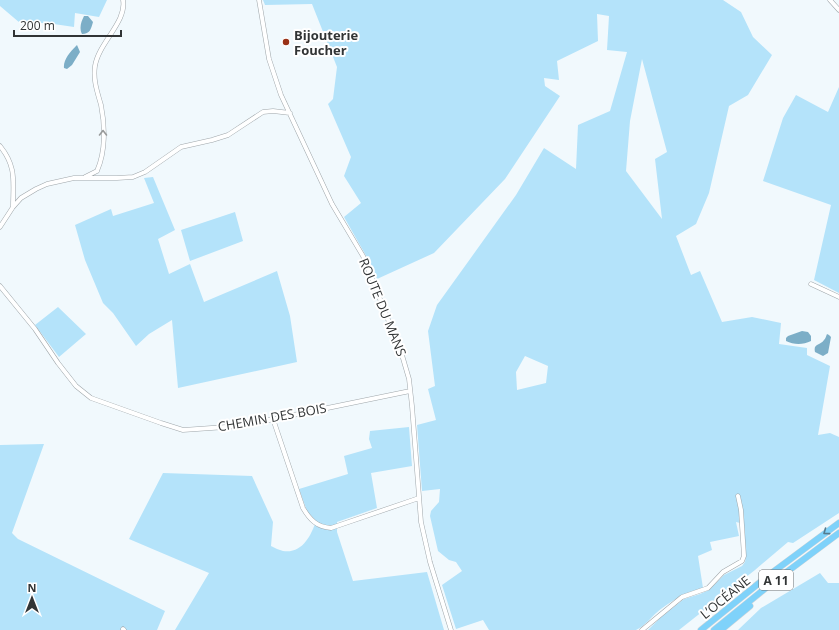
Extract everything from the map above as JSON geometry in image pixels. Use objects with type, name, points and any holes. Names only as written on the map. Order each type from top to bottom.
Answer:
[{"type":"highway","name":"L’OCÉANE","points":[[701,630],[769,575],[839,523]]},
{"type":"highway","name":"L’OCÉANE","points":[[714,630],[772,583],[839,533]]},
{"type":"highway","points":[[721,630],[774,586],[839,538]]},
{"type":"street","points":[[100,178],[97,171],[101,160],[103,126],[100,103],[95,86],[95,66],[99,51],[123,14],[123,0]]},
{"type":"street","name":"ROUTE DU MANS","points":[[259,0],[269,59],[281,95],[332,204],[363,256],[402,355],[410,391],[421,522],[426,551],[451,630]]},
{"type":"street","points":[[830,0],[839,10]]},
{"type":"street","points":[[0,227],[13,207],[25,196],[47,184],[67,179],[129,178],[139,175],[181,147],[228,135],[263,112],[273,110],[290,113]]},
{"type":"street","points":[[0,146],[12,164],[13,207]]},
{"type":"street","points":[[84,178],[97,171]]},
{"type":"street","points":[[811,284],[839,297]]},
{"type":"street","name":"CHEMIN DES BOIS","points":[[0,286],[35,329],[58,363],[72,380],[91,398],[183,430],[240,426],[410,391]]},
{"type":"street","points":[[273,419],[303,508],[315,524],[331,528],[419,498]]},
{"type":"street","points":[[642,630],[682,596],[708,588],[723,572],[742,561],[744,556],[741,510],[738,496]]},
{"type":"shaded area","points":[[0,0],[107,0],[99,17],[75,13],[74,27],[47,23],[20,23],[0,6]]},
{"type":"shaded area","points":[[263,0],[723,0],[741,12],[753,37],[772,55],[748,95],[729,106],[709,193],[696,224],[676,236],[691,275],[700,271],[722,322],[752,317],[781,323],[779,344],[807,348],[807,355],[830,366],[818,435],[830,433],[839,437],[839,513],[793,543],[788,542],[679,630],[648,630],[660,618],[684,599],[709,590],[724,575],[742,566],[745,562],[746,556],[744,524],[736,522],[739,536],[710,542],[712,550],[698,556],[703,588],[690,592],[672,601],[636,630],[489,630],[483,620],[456,629],[442,585],[462,571],[456,562],[449,560],[438,551],[430,516],[431,511],[439,502],[440,489],[422,491],[417,425],[436,420],[428,389],[435,386],[428,331],[437,305],[516,195],[544,148],[576,169],[578,125],[610,111],[627,52],[607,50],[609,16],[597,14],[598,41],[557,61],[559,80],[544,78],[545,86],[560,96],[505,179],[434,253],[377,279],[373,268],[344,217],[361,203],[344,176],[351,157],[328,104],[333,99],[337,67],[312,4],[265,5]],"holes":[[[642,59],[667,152],[655,159],[662,219],[626,171],[630,121]],[[525,356],[548,366],[546,383],[517,390],[516,372]]]},
{"type":"shaded area","points":[[84,16],[88,16],[93,22],[91,29],[85,34],[82,34],[81,25]]},
{"type":"shaded area","points":[[77,45],[80,52],[72,65],[67,69],[64,68],[67,56]]},
{"type":"shaded area","points":[[839,87],[839,293],[814,280],[831,205],[763,181],[783,118],[796,95],[828,112]]},
{"type":"shaded area","points":[[153,177],[175,230],[158,239],[169,274],[190,264],[204,302],[277,271],[290,316],[297,362],[178,388],[172,320],[149,334],[136,346],[113,313],[103,303],[85,260],[75,225],[111,209],[113,216],[154,203],[144,178]]},
{"type":"shaded area","points":[[235,212],[243,241],[190,261],[181,230]]},
{"type":"shaded area","points":[[58,307],[86,334],[59,357],[35,325]]},
{"type":"shaded area","points":[[802,331],[808,332],[811,336],[811,341],[798,344],[786,341],[788,336]]},
{"type":"shaded area","points":[[827,334],[831,337],[828,353],[823,356],[815,352],[815,347],[822,342]]},
{"type":"shaded area","points":[[409,427],[412,466],[371,473],[377,508],[337,522],[337,532],[353,581],[427,572],[444,630],[175,630],[209,573],[129,539],[163,473],[252,476],[273,522],[271,546],[278,550],[290,551],[295,550],[305,543],[316,521],[307,511],[299,489],[348,474],[344,456],[372,448],[369,439],[370,431]]},
{"type":"shaded area","points":[[44,444],[12,533],[18,539],[165,611],[157,630],[0,630],[0,445]]},
{"type":"shaded area","points":[[820,573],[828,583],[839,583],[839,630],[738,630],[761,608]]},
{"type":"place","name":"Bijouterie Foucher","points":[[286,42]]}]
